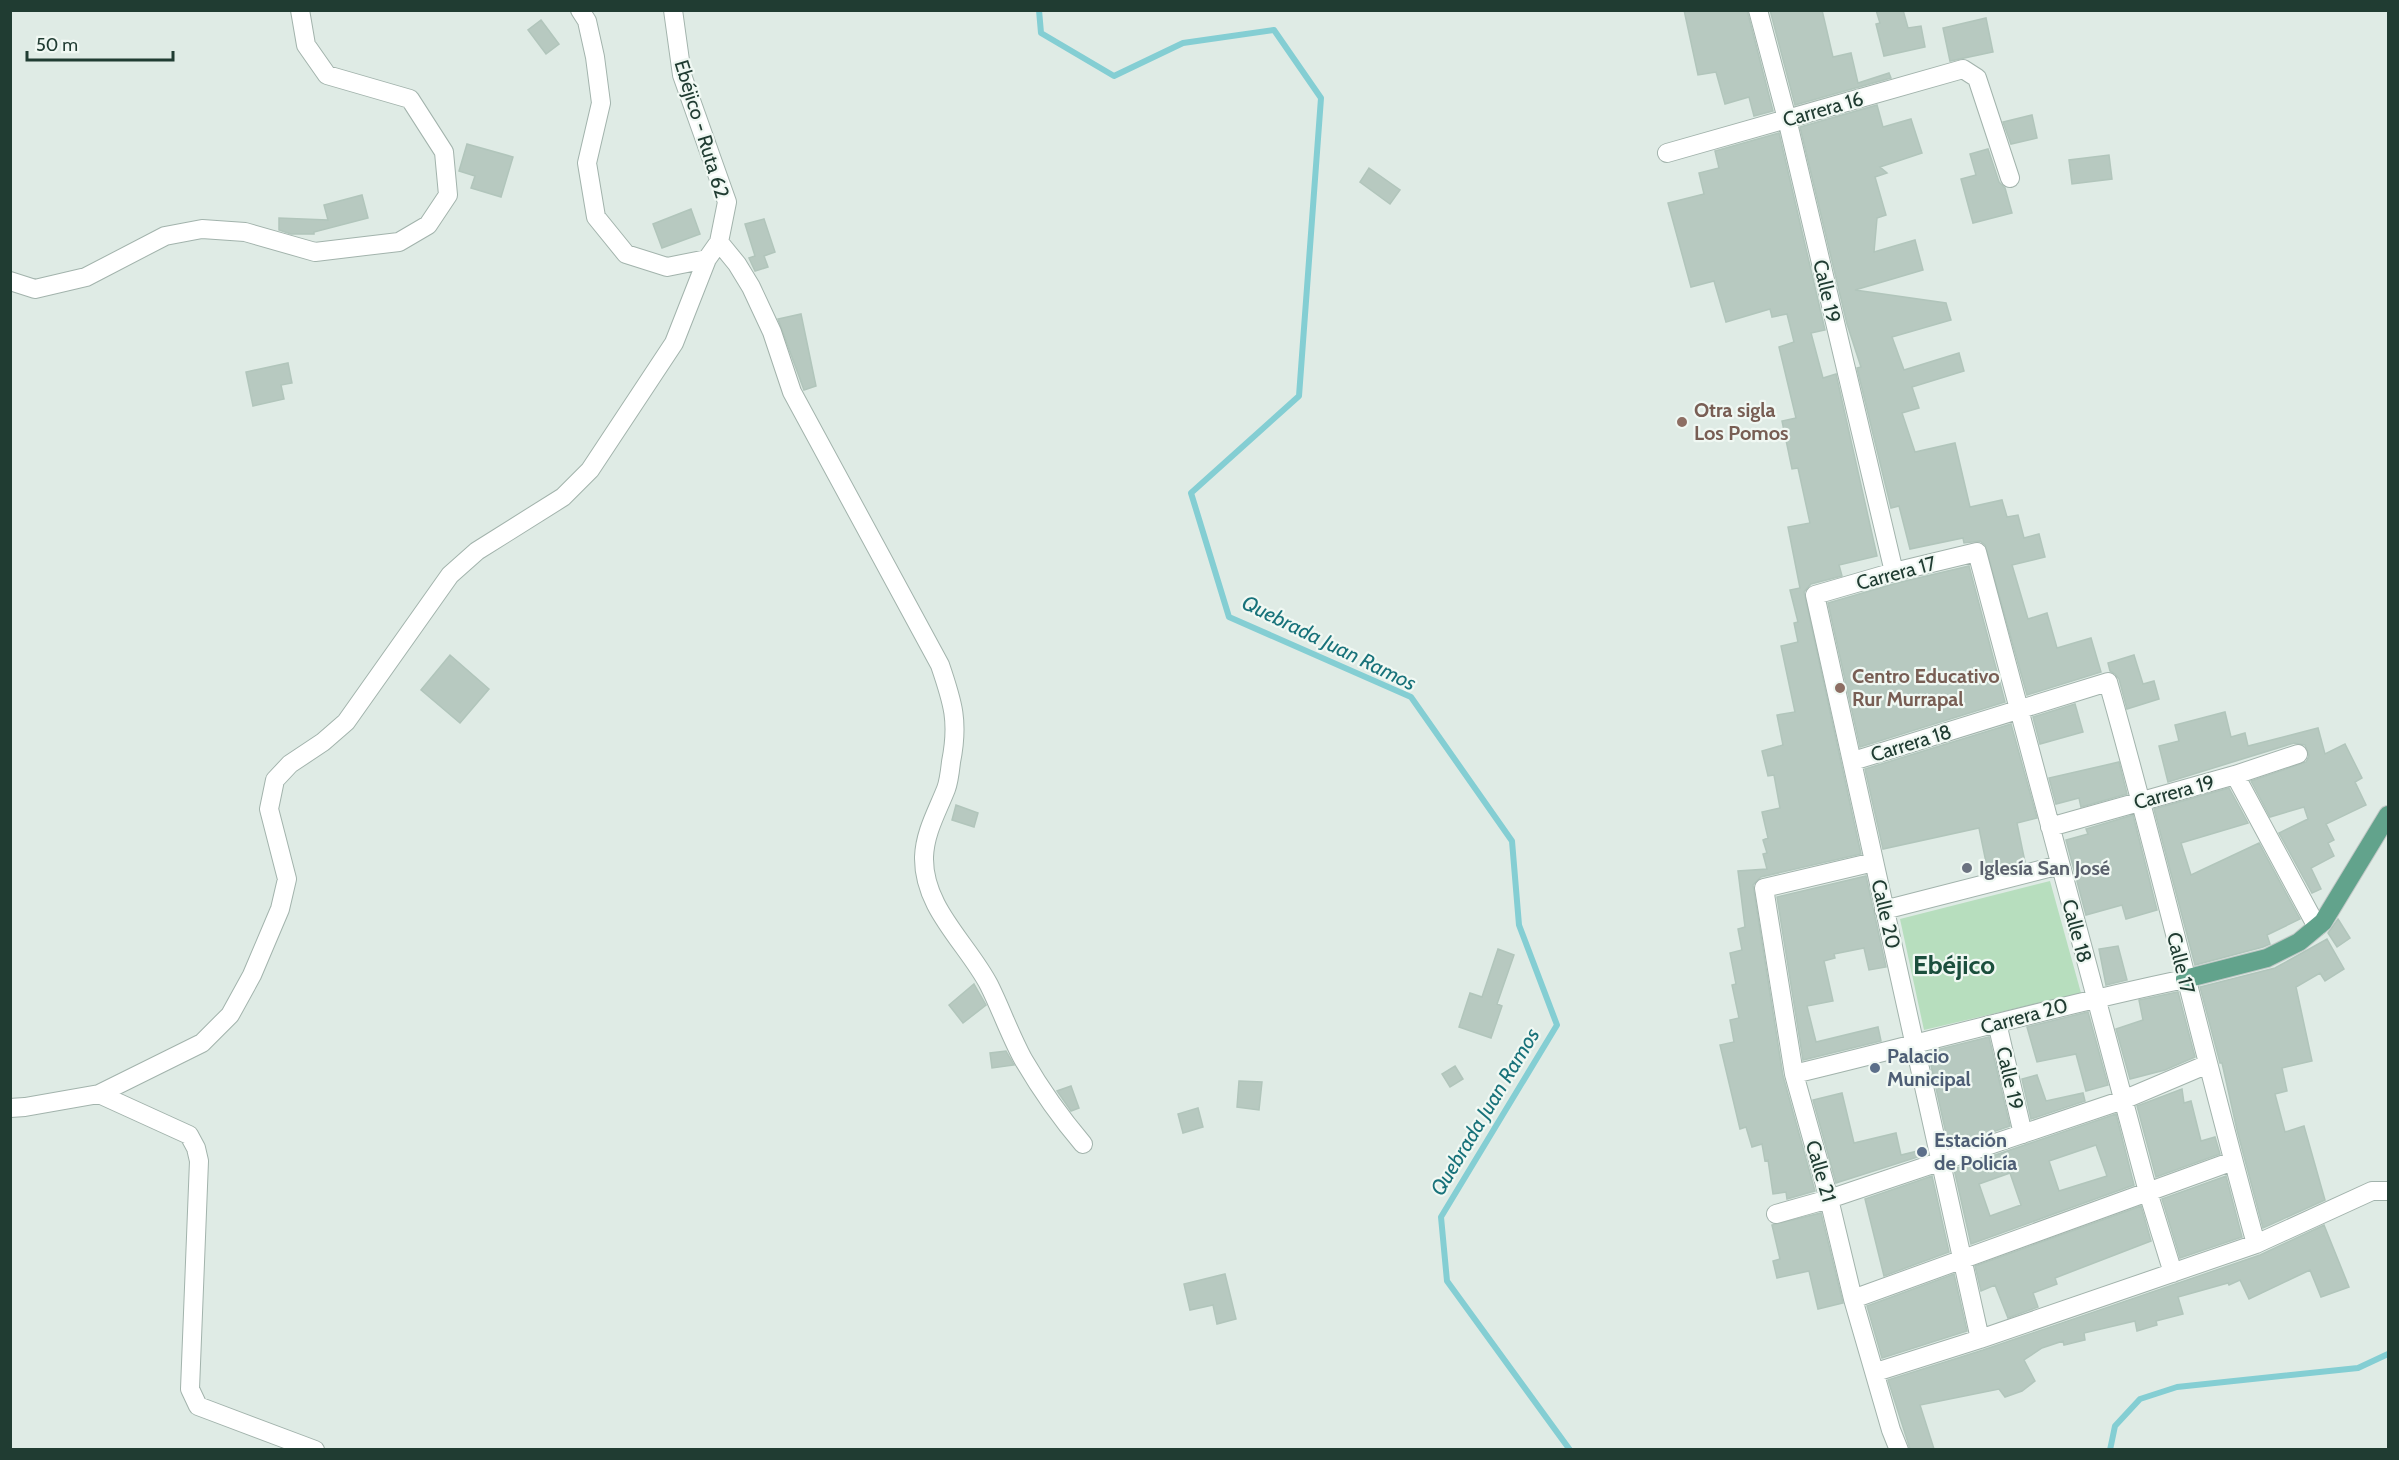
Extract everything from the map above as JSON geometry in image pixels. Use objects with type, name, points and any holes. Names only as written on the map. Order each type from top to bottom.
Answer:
[{"type":"main road","points":[[2185,979],[2267,958],[2299,942],[2323,922],[2388,815]]},
{"type":"street","points":[[10,281],[35,289],[86,277],[165,236],[202,229],[245,232],[315,252],[399,242],[428,225],[448,195],[444,152],[410,99],[327,75],[306,45],[300,10]]},
{"type":"street","points":[[580,10],[587,21],[595,57],[601,103],[587,163],[596,217],[626,254],[667,267],[707,259]]},
{"type":"street","name":"Ebéjico - Ruta 62","points":[[10,1108],[99,1094],[202,1043],[230,1015],[252,975],[280,909],[286,879],[269,809],[275,780],[290,764],[323,742],[346,722],[450,575],[477,551],[562,497],[590,470],[674,343],[707,259],[718,242],[727,202],[682,75],[673,10]]},
{"type":"street","name":"Calle 19","points":[[1758,10],[1787,119],[1894,572]]},
{"type":"street","name":"Carrera 16","points":[[1667,153],[1963,69],[1977,78],[2010,178]]},
{"type":"street","points":[[718,242],[737,264],[751,287],[772,332],[792,392],[940,665],[954,706],[956,738],[947,787],[928,830],[925,845],[924,861],[929,889],[942,915],[988,983],[1023,1058],[1057,1113],[1083,1144]]},
{"type":"street","name":"Carrera 17","points":[[1815,595],[1894,572],[1977,552]]},
{"type":"street","name":"Calle 18","points":[[1977,552],[2095,998],[2148,1192],[2173,1273]]},
{"type":"street","name":"Calle 20","points":[[1815,595],[1980,1339]]},
{"type":"street","name":"Carrera 18","points":[[1853,761],[2108,682]]},
{"type":"street","name":"Calle 17","points":[[2108,682],[2141,800],[2185,979],[2256,1244]]},
{"type":"street","name":"Carrera 19","points":[[2050,828],[2141,800],[2235,775],[2298,754]]},
{"type":"street","points":[[2235,775],[2317,927]]},
{"type":"street","name":"Calle 21","points":[[1874,862],[1764,888],[1794,1074],[1829,1199],[1853,1299],[1891,1430],[1899,1449]]},
{"type":"street","points":[[1884,910],[2060,865]]},
{"type":"street","name":"Carrera 20","points":[[1794,1074],[1915,1046],[2095,998],[2185,979]]},
{"type":"street","name":"Calle 19","points":[[1997,1023],[2023,1134]]},
{"type":"street","points":[[1776,1214],[1829,1199],[2123,1100],[2208,1064]]},
{"type":"street","points":[[99,1094],[189,1135],[196,1148],[199,1161],[190,1389],[193,1398],[198,1406],[315,1449]]},
{"type":"street","points":[[1853,1299],[2233,1161]]},
{"type":"street","points":[[1876,1372],[1980,1339],[2256,1244],[2352,1199],[2372,1191],[2388,1191]]},
{"type":"green space","points":[[2050,881],[2081,993],[1924,1030],[1900,919]]},
{"type":"building","points":[[1684,10],[1747,10],[1773,111],[1754,116],[1749,97],[1725,104],[1716,72],[1698,75]]},
{"type":"building","points":[[1770,10],[1822,10],[1833,57],[1851,53],[1858,83],[1889,73],[1891,78],[1795,105]]},
{"type":"building","points":[[1876,10],[1903,10],[1908,28],[1921,26],[1925,47],[1884,56],[1876,24],[1880,23]]},
{"type":"building","points":[[1986,18],[1993,52],[1950,61],[1943,28]]},
{"type":"building","points":[[541,20],[559,44],[546,54],[528,30]]},
{"type":"building","points":[[1877,105],[1883,127],[1911,119],[1922,153],[1880,167],[1887,173],[1875,177],[1886,215],[1877,218],[1874,252],[1915,240],[1923,270],[1855,290],[1946,303],[1951,320],[1892,337],[1904,370],[1959,353],[1964,371],[1912,387],[1919,408],[1902,413],[1915,452],[1955,443],[1970,507],[2002,500],[2007,517],[2018,515],[2024,538],[2039,534],[2045,557],[2012,565],[2028,619],[2047,613],[2057,648],[2091,638],[2101,672],[2027,695],[1985,545],[1980,541],[1964,543],[1963,538],[1910,549],[1899,506],[1891,508],[1857,368],[1861,367],[1847,324],[1800,127]]},
{"type":"building","points":[[2032,115],[2037,138],[2011,144],[2003,122]]},
{"type":"building","points":[[1779,133],[1825,330],[1811,333],[1823,378],[1836,374],[1877,556],[1839,565],[1842,576],[1811,584],[1804,592],[1861,854],[1761,877],[1753,885],[1783,1076],[1815,1191],[1787,1199],[1786,1192],[1773,1194],[1768,1160],[1765,1161],[1762,1144],[1752,1147],[1746,1127],[1740,1129],[1720,1045],[1734,1042],[1730,1020],[1739,1018],[1732,985],[1736,984],[1730,953],[1742,950],[1738,929],[1745,927],[1738,871],[1767,869],[1763,854],[1767,853],[1763,840],[1768,838],[1762,812],[1780,808],[1774,775],[1768,776],[1762,751],[1783,745],[1777,715],[1795,712],[1781,646],[1798,642],[1794,623],[1798,622],[1790,590],[1800,588],[1788,527],[1810,523],[1798,468],[1792,469],[1782,421],[1796,418],[1779,347],[1794,342],[1787,314],[1772,317],[1770,309],[1726,322],[1714,281],[1691,287],[1668,203],[1704,194],[1699,173],[1719,168],[1715,151]]},
{"type":"building","points":[[467,144],[513,157],[501,197],[471,188],[475,176],[459,171]]},
{"type":"building","points":[[1988,149],[1999,182],[2005,188],[2012,213],[1973,223],[1961,179],[1976,175],[1970,154]]},
{"type":"building","points":[[2109,155],[2112,179],[2072,184],[2069,160]]},
{"type":"building","points":[[1369,168],[1400,190],[1390,204],[1360,182]]},
{"type":"building","points":[[362,195],[368,218],[314,232],[314,234],[291,234],[279,230],[279,218],[328,220],[324,205]]},
{"type":"building","points":[[691,209],[700,234],[662,248],[653,224]]},
{"type":"building","points":[[764,219],[775,252],[764,256],[768,267],[755,271],[749,258],[755,256],[745,224]]},
{"type":"building","points":[[801,314],[816,386],[804,390],[778,319]]},
{"type":"building","points":[[288,363],[292,383],[281,385],[284,399],[253,406],[246,372]]},
{"type":"building","points":[[1969,566],[2005,702],[1860,747],[1828,603],[1897,583]]},
{"type":"building","points":[[450,655],[489,689],[460,723],[421,690]]},
{"type":"building","points":[[2134,655],[2143,684],[2154,681],[2159,699],[2127,709],[2119,679],[2110,671],[2108,663]]},
{"type":"building","points":[[2075,704],[2083,732],[2040,744],[2033,717]]},
{"type":"building","points":[[2225,712],[2231,737],[2245,733],[2248,746],[2318,728],[2325,754],[2345,744],[2362,778],[2355,782],[2366,805],[2326,824],[2334,840],[2328,843],[2334,856],[2311,868],[2321,889],[2312,893],[2279,833],[2308,819],[2304,807],[2270,817],[2251,781],[2306,762],[2309,756],[2305,745],[2294,743],[2168,782],[2159,746],[2179,741],[2175,725]]},
{"type":"building","points":[[2011,724],[2037,818],[2017,823],[2025,862],[1988,872],[1979,828],[1883,849],[1865,769]]},
{"type":"building","points":[[2119,762],[2127,794],[2081,807],[2079,798],[2056,804],[2049,778]]},
{"type":"building","points":[[2229,788],[2248,823],[2181,843],[2191,875],[2259,843],[2300,919],[2267,935],[2270,944],[2195,965],[2154,809]]},
{"type":"building","points":[[956,805],[978,813],[974,827],[952,820]]},
{"type":"building","points":[[2133,815],[2157,910],[2126,919],[2122,905],[2086,915],[2066,840],[2088,834],[2086,829]]},
{"type":"building","points":[[1866,876],[1886,967],[1869,970],[1864,948],[1834,954],[1835,958],[1824,961],[1833,1001],[1807,1006],[1816,1042],[1878,1027],[1881,1041],[1803,1060],[1777,897]]},
{"type":"building","points":[[2338,919],[2350,938],[2337,947],[2328,933]]},
{"type":"building","points":[[2327,939],[2344,969],[2325,981],[2320,973],[2296,987],[2312,1061],[2282,1068],[2287,1091],[2275,1094],[2285,1132],[2304,1126],[2325,1200],[2263,1228],[2222,1063],[2220,1063],[2200,987],[2275,968]]},
{"type":"building","points":[[2118,946],[2127,980],[2106,985],[2099,949]]},
{"type":"building","points":[[1498,949],[1514,955],[1497,1004],[1502,1006],[1491,1038],[1459,1027],[1470,993],[1482,997]]},
{"type":"building","points":[[974,984],[986,1005],[963,1023],[949,1005]]},
{"type":"building","points":[[2178,992],[2195,1057],[2165,1070],[2130,1079],[2116,1029],[2143,1020],[2139,1000]]},
{"type":"building","points":[[2088,1012],[2108,1085],[2086,1091],[2076,1054],[2037,1062],[2027,1027]]},
{"type":"building","points":[[1989,1037],[2010,1126],[1949,1147],[1928,1052]]},
{"type":"building","points":[[1006,1051],[1014,1065],[992,1068],[990,1053]]},
{"type":"building","points":[[1455,1066],[1463,1079],[1450,1087],[1442,1074]]},
{"type":"building","points":[[2037,1075],[2046,1101],[2083,1093],[2085,1101],[2031,1119],[2022,1079]]},
{"type":"building","points":[[1239,1081],[1262,1082],[1259,1110],[1237,1107]]},
{"type":"building","points":[[1071,1086],[1079,1108],[1071,1111],[1057,1091]]},
{"type":"building","points":[[2182,1089],[2184,1103],[2191,1101],[2201,1141],[2215,1137],[2220,1154],[2156,1177],[2137,1106]]},
{"type":"building","points":[[1842,1093],[1854,1143],[1896,1133],[1901,1155],[1926,1149],[1927,1154],[1836,1183],[1813,1100]]},
{"type":"building","points":[[1198,1108],[1203,1127],[1183,1133],[1178,1114]]},
{"type":"building","points":[[2116,1114],[2134,1185],[1971,1244],[1954,1169]],"holes":[[[2096,1145],[2107,1176],[2059,1191],[2049,1161]],[[2010,1173],[2021,1205],[1990,1216],[1979,1184]]]},
{"type":"building","points":[[1932,1176],[1949,1252],[1884,1276],[1865,1199]]},
{"type":"building","points":[[2226,1176],[2242,1237],[2180,1258],[2162,1199]]},
{"type":"building","points":[[2141,1206],[2151,1241],[2055,1278],[2057,1284],[2033,1293],[2038,1307],[2008,1318],[1995,1285],[1981,1291],[1975,1266]]},
{"type":"building","points":[[1821,1213],[1843,1303],[1818,1309],[1809,1271],[1777,1278],[1773,1261],[1780,1259],[1772,1225]]},
{"type":"building","points":[[2324,1225],[2349,1287],[2321,1297],[2310,1270],[2249,1299],[2240,1280],[2229,1285],[2228,1283],[2178,1297],[2183,1314],[2156,1321],[2157,1325],[2137,1331],[2135,1321],[2084,1333],[2085,1340],[2064,1345],[2063,1341],[2042,1348],[2024,1360],[2035,1381],[2022,1391],[2005,1397],[1999,1389],[1920,1405],[1934,1449],[1910,1449],[1888,1380],[1983,1350],[2260,1255]]},
{"type":"building","points":[[1225,1274],[1236,1319],[1217,1324],[1213,1305],[1190,1310],[1184,1284]]},
{"type":"building","points":[[1954,1274],[1967,1331],[1882,1358],[1867,1306]]},
{"type":"waterway","name":"Quebrada Juan Ramos","points":[[1039,10],[1041,33],[1114,76],[1183,43],[1274,30],[1321,98],[1299,396],[1191,493],[1229,617],[1411,697],[1512,841],[1519,925],[1557,1025],[1441,1217],[1447,1281],[1570,1450]]},
{"type":"waterway","points":[[2110,1450],[2115,1426],[2140,1399],[2177,1387],[2358,1368],[2388,1354]]},
{"type":"place","name":"Otra sigla Los Pomos","points":[[1682,422]]},
{"type":"place","name":"Centro Educativo Rur Murrapal","points":[[1840,688]]},
{"type":"place","name":"Iglesía San José","points":[[1967,868]]},
{"type":"place","name":"Palacio Municipal","points":[[1875,1068]]},
{"type":"place","name":"Estación de Policía","points":[[1922,1152]]},
{"type":"district","name":"Ebéjico","points":[[1954,965]]}]
